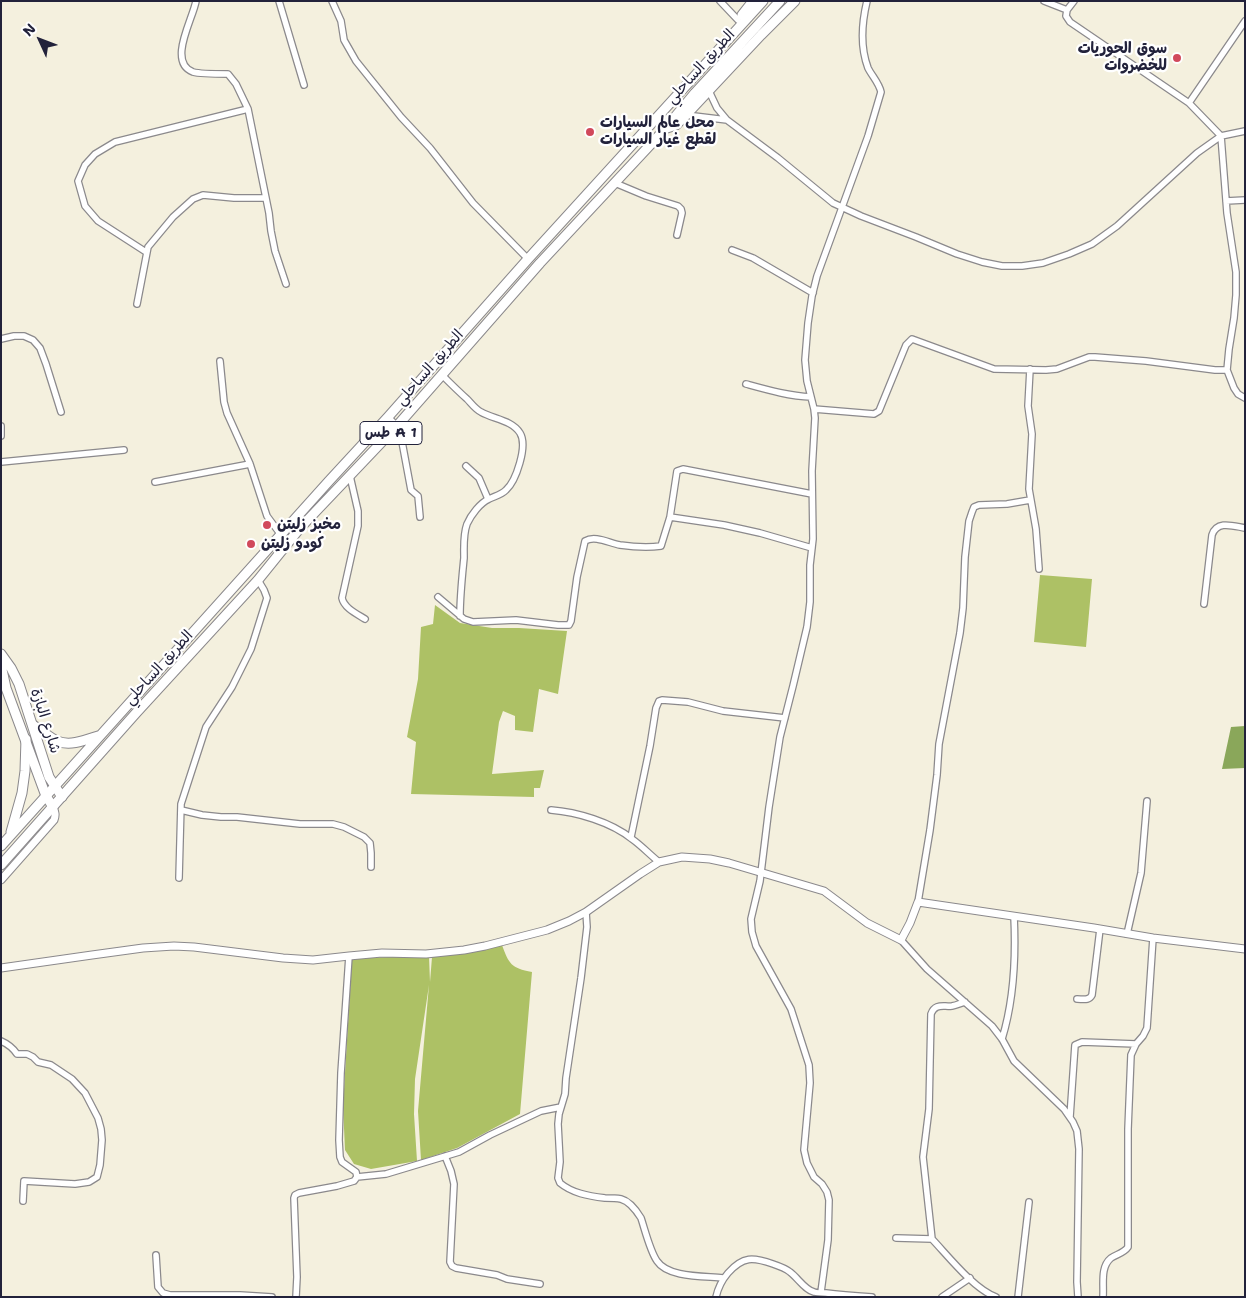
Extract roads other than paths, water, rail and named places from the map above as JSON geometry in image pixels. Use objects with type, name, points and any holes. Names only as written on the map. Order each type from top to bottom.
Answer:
[{"type":"main road","points":[[730,36],[738,20],[753,1]]},
{"type":"main road","name":"الطريق الساحلي","points":[[1,846],[528,259],[763,1]]},
{"type":"main road","name":"الطريق الساحلي","points":[[1,865],[258,580],[300,528],[398,426],[540,263],[665,129],[695,92],[780,1]]},
{"type":"main road","points":[[665,129],[676,125],[795,1]]},
{"type":"main road","points":[[329,481],[337,489]]},
{"type":"main road","name":"شارع البازة","points":[[1,654],[19,684],[43,762],[49,777],[62,797]]},
{"type":"main road","name":"شارع البازة","points":[[1,665],[6,688],[46,796],[53,807]]},
{"type":"main road","points":[[33,725],[58,741],[65,743],[73,743],[102,735]]},
{"type":"main road","points":[[10,836],[22,793],[26,739]]},
{"type":"street","points":[[196,1],[183,42],[181,56],[184,64],[193,72],[228,74],[236,84],[248,109],[275,251],[286,284]]},
{"type":"street","points":[[279,1],[304,85]]},
{"type":"street","points":[[332,1],[341,21],[344,40],[356,61],[401,117],[430,148],[473,203],[528,259]]},
{"type":"street","points":[[720,1],[738,20]]},
{"type":"street","points":[[821,1292],[828,1240],[829,1200],[822,1184],[814,1176],[807,1163],[804,1150],[810,1083],[809,1065],[791,1009],[756,946],[751,919],[758,890],[780,737],[807,627],[813,522],[814,409],[807,381],[805,360],[808,323],[817,276],[868,136],[881,92],[867,65],[864,52],[863,17],[868,1]]},
{"type":"street","points":[[1044,1],[1067,10]]},
{"type":"street","points":[[1074,1],[1067,10],[1066,16],[1070,22],[1189,103],[1221,136],[1226,201],[1236,272],[1235,310],[1227,370],[1234,388],[1238,394],[1245,398]]},
{"type":"street","points":[[1189,103],[1245,22]]},
{"type":"street","points":[[710,91],[717,108],[727,120],[841,208],[957,254],[1002,266],[1043,263],[1092,244],[1116,226],[1197,153],[1221,136],[1245,131]]},
{"type":"street","points":[[146,252],[98,221],[85,206],[78,181],[85,165],[95,154],[115,142],[248,109]]},
{"type":"street","points":[[686,115],[727,120]]},
{"type":"street","points":[[615,183],[646,196],[678,206],[682,212],[677,235]]},
{"type":"street","points":[[137,304],[146,252],[152,242],[173,218],[193,199],[203,196],[266,198]]},
{"type":"street","points":[[1226,201],[1245,200]]},
{"type":"street","points":[[732,250],[753,258],[813,293]]},
{"type":"street","points":[[1,339],[24,336],[33,340],[40,348],[62,412]]},
{"type":"street","points":[[814,409],[874,414],[879,411],[906,345],[912,339],[994,369],[1057,369],[1089,357],[1095,357],[1227,370]]},
{"type":"street","points":[[220,361],[224,402],[227,413],[250,464],[267,516],[281,534]]},
{"type":"street","points":[[1030,370],[1028,406],[1032,434],[1029,489],[1036,529],[1039,569]]},
{"type":"street","points":[[442,375],[478,411],[514,427],[521,434],[523,444],[521,458],[511,485],[498,496],[488,499],[467,523],[460,591],[460,616]]},
{"type":"street","points":[[746,384],[776,392],[811,398]]},
{"type":"street","points":[[388,417],[398,426],[410,490],[418,496],[420,517]]},
{"type":"street","points":[[1,426],[1,436]]},
{"type":"street","points":[[1,462],[124,450]]},
{"type":"street","points":[[155,482],[250,464]]},
{"type":"street","points":[[466,466],[479,478],[488,499]]},
{"type":"street","points":[[438,597],[464,619],[474,622],[516,620],[569,625],[576,577],[585,541],[592,538],[618,545],[650,548],[661,546],[670,517],[677,471],[683,469],[812,494]]},
{"type":"street","points":[[350,476],[358,511],[358,526],[342,598],[346,606],[365,619]]},
{"type":"street","points":[[901,940],[918,902],[930,830],[940,734],[960,633],[969,521],[974,507],[979,505],[1007,504],[1030,500]]},
{"type":"street","points":[[670,517],[760,533],[812,548]]},
{"type":"street","points":[[1204,604],[1214,530],[1219,526],[1226,525],[1245,528]]},
{"type":"street","points":[[179,878],[181,810],[189,778],[206,727],[232,687],[251,649],[267,598],[258,580]]},
{"type":"street","points":[[631,838],[656,708],[659,701],[688,702],[724,711],[785,718]]},
{"type":"street","points":[[1127,934],[1141,873],[1147,801]]},
{"type":"street","points":[[1,880],[54,820],[55,812],[53,807]]},
{"type":"street","points":[[181,810],[220,817],[300,824],[333,824],[344,827],[364,837],[370,843],[370,867]]},
{"type":"street","points":[[550,810],[582,815],[610,826],[631,838],[659,862]]},
{"type":"street","points":[[1,968],[143,948],[174,946],[312,960],[382,954],[426,954],[471,949],[547,930],[569,922],[659,862],[682,857],[710,859],[760,872],[824,892],[867,923],[901,940],[927,969],[992,1026],[1002,1039],[1014,1061],[1070,1117],[1077,1131],[1079,1149],[1078,1297]]},
{"type":"street","points":[[918,902],[1245,950]]},
{"type":"street","points":[[586,912],[587,927],[581,978],[565,1094],[559,1114],[560,1162],[558,1178],[564,1186],[579,1193],[593,1197],[621,1199],[628,1202],[641,1218],[656,1260],[661,1266],[678,1274],[723,1278]]},
{"type":"street","points":[[1002,1039],[1008,1022],[1014,973],[1014,916]]},
{"type":"street","points":[[1077,999],[1088,1000],[1092,995],[1100,929]]},
{"type":"street","points":[[1103,1297],[1104,1268],[1107,1262],[1125,1251],[1128,1247],[1128,1129],[1131,1055],[1147,1028],[1153,938]]},
{"type":"street","points":[[349,956],[338,1140],[342,1162],[356,1172],[357,1177]]},
{"type":"street","points":[[965,1002],[950,1006],[938,1006],[934,1008],[931,1014],[929,1109],[923,1157],[932,1239],[982,1290],[996,1297]]},
{"type":"street","points":[[1,1041],[14,1049],[17,1054],[28,1054],[38,1062],[51,1065],[72,1079],[85,1093],[98,1118],[101,1129],[102,1154],[97,1177],[89,1182],[75,1184],[24,1181],[23,1201]]},
{"type":"street","points":[[1070,1117],[1075,1045],[1082,1042],[1136,1044]]},
{"type":"street","points":[[296,1297],[294,1198],[296,1195],[354,1181],[357,1177],[386,1174],[459,1152],[541,1111],[562,1108]]},
{"type":"street","points":[[445,1156],[452,1171],[454,1184],[450,1240],[450,1262],[452,1266],[497,1275],[507,1279],[540,1284]]},
{"type":"street","points":[[1018,1297],[1029,1202]]},
{"type":"street","points":[[896,1238],[932,1239]]},
{"type":"street","points":[[156,1255],[158,1287],[163,1293],[170,1295],[272,1297]]},
{"type":"street","points":[[716,1297],[723,1278],[736,1264],[743,1260],[760,1260],[790,1272],[808,1289],[814,1292],[872,1297]]},
{"type":"street","points":[[942,1297],[970,1278]]},
{"type":"place","name":"سوق الحوريات للخضروات","points":[[1177,58]]},
{"type":"place","name":"محل عالم السيارات لقطع غيار السيارات","points":[[590,132]]},
{"type":"place","name":"مخبز زليتن","points":[[267,525]]},
{"type":"place","name":"كودو زليتن","points":[[251,544]]}]
